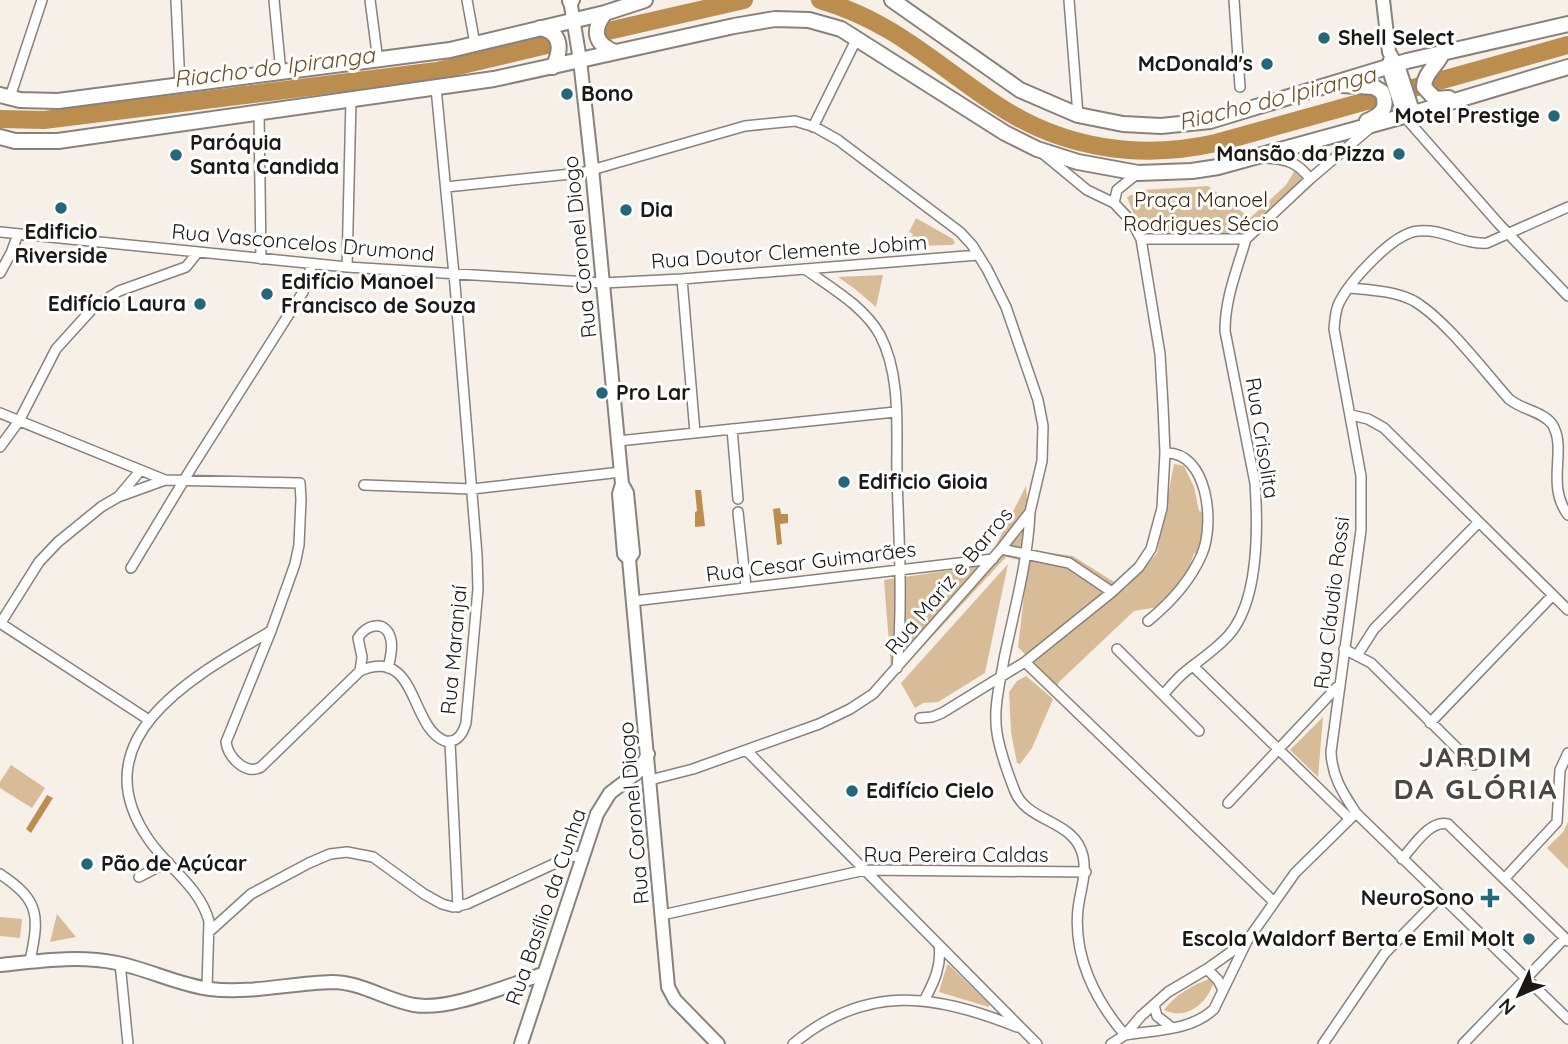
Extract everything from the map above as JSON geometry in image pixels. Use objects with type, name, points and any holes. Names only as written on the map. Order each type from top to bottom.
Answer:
[{"type":"main road","points":[[3,95],[58,102],[378,61],[450,50],[604,13],[645,0]]},
{"type":"main road","points":[[892,0],[1020,90],[1078,114],[1123,124],[1161,126],[1210,121],[1443,52],[1568,24]]},
{"type":"main road","points":[[604,13],[597,23],[597,35],[602,45],[615,52]]},
{"type":"main road","points":[[0,137],[15,141],[58,141],[436,88],[554,67],[579,55],[615,52],[775,19],[808,20],[841,29],[1004,133],[1037,149],[1078,162],[1138,173],[1192,171],[1256,157],[1343,132],[1377,119],[1408,113],[1568,67]]},
{"type":"main road","points":[[540,28],[551,32],[559,41],[560,52],[554,67]]},
{"type":"main road","points":[[1443,52],[1424,80],[1424,87],[1435,99],[1464,97]]},
{"type":"main road","points":[[1332,84],[1380,89],[1386,105],[1377,119]]},
{"type":"street","points":[[3,95],[42,0]]},
{"type":"street","points":[[176,0],[180,86]]},
{"type":"street","points":[[274,0],[281,74]]},
{"type":"street","points":[[370,0],[378,61]]},
{"type":"street","points":[[467,0],[475,44]]},
{"type":"street","name":"Rua Coronel Diogo","points":[[570,0],[592,168],[621,478],[627,493],[633,553],[629,559],[669,991],[718,1044]]},
{"type":"street","points":[[1069,0],[1078,114]]},
{"type":"street","points":[[1234,0],[1240,87]]},
{"type":"street","points":[[1383,0],[1393,68],[1417,131],[1508,234],[1568,296]]},
{"type":"street","points":[[446,187],[581,173],[745,126],[795,121],[813,127],[857,38]]},
{"type":"street","points":[[1188,65],[1238,62]]},
{"type":"street","name":"Rua Maranjaí","points":[[388,668],[398,673],[408,684],[428,729],[439,739],[450,742],[463,732],[469,701],[478,589],[454,273],[436,88]]},
{"type":"street","points":[[347,267],[351,99]]},
{"type":"street","points":[[259,112],[261,259]]},
{"type":"street","points":[[1141,239],[1245,239],[1377,119]]},
{"type":"street","name":"Rua Mariz e Barros","points":[[649,780],[693,769],[819,724],[873,694],[993,559],[1030,512],[1042,461],[1043,426],[1038,400],[1006,307],[978,255],[960,232],[861,155],[813,127]]},
{"type":"street","points":[[920,718],[936,716],[1026,662],[1112,592],[1139,567],[1154,542],[1162,508],[1165,453],[1160,354],[1141,239],[1132,222],[1114,203],[1087,190],[1037,149]]},
{"type":"street","points":[[1256,157],[1290,161],[1303,169],[1310,179]]},
{"type":"street","points":[[1114,203],[1117,190],[1138,173]]},
{"type":"street","name":"Rua Cláudio Rossi","points":[[1568,207],[1497,240],[1479,244],[1446,233],[1415,231],[1400,236],[1340,301],[1335,313],[1334,329],[1361,476],[1361,517],[1338,686],[1332,766],[1353,816],[1402,859],[1568,1019]]},
{"type":"street","name":"Rua Vasconcelos Drumond","points":[[0,232],[347,267],[603,283]]},
{"type":"street","points":[[0,273],[18,234]]},
{"type":"street","name":"Rua Crisolita","points":[[1163,695],[1222,642],[1237,624],[1245,606],[1253,565],[1256,537],[1255,484],[1225,331],[1226,304],[1245,239]]},
{"type":"street","points":[[0,447],[19,421],[56,349],[94,307],[119,291],[186,267],[198,252]]},
{"type":"street","name":"Rua Doutor Clemente Jobim","points":[[603,283],[978,255]]},
{"type":"street","points":[[131,568],[303,292],[312,264]]},
{"type":"street","points":[[805,269],[864,314],[879,334],[891,368],[900,570],[900,641],[897,668]]},
{"type":"street","points":[[682,279],[695,433]]},
{"type":"street","points":[[1350,288],[1389,293],[1416,302],[1443,325],[1509,399],[1517,406],[1546,417],[1551,422],[1560,442],[1558,497],[1568,515]]},
{"type":"street","points":[[618,442],[895,412]]},
{"type":"street","points":[[0,413],[165,480],[300,483],[299,545],[271,631],[226,742],[230,755],[249,770],[254,771],[261,767],[360,671],[372,667],[388,668],[391,640],[384,629],[374,625],[364,629],[359,638],[362,657],[360,671]]},
{"type":"street","points":[[1351,415],[1368,419],[1384,428],[1568,610]]},
{"type":"street","points":[[732,429],[738,499]]},
{"type":"street","points":[[1148,621],[1175,596],[1192,573],[1203,552],[1208,528],[1209,509],[1198,474],[1189,460],[1177,453],[1165,453]]},
{"type":"street","points":[[118,497],[139,471]]},
{"type":"street","points":[[364,485],[472,488],[621,478]]},
{"type":"street","points":[[149,720],[0,624],[39,562],[58,542],[118,497],[165,480]]},
{"type":"street","points":[[738,512],[746,587]]},
{"type":"street","points":[[1030,512],[1025,554],[996,696],[997,733],[1019,801],[1030,812],[1063,828],[1077,839],[1086,872],[1078,910],[1082,957],[1095,992],[1125,1035]]},
{"type":"street","points":[[1358,654],[1374,629],[1478,523]]},
{"type":"street","points":[[1001,549],[1069,563],[1112,592]]},
{"type":"street","name":"Rua Cesar Guimarães","points":[[633,601],[993,559]]},
{"type":"street","points":[[1430,723],[1553,595]]},
{"type":"street","points":[[207,988],[209,920],[198,897],[150,842],[139,825],[126,787],[130,752],[149,720],[185,687],[271,631]]},
{"type":"street","points":[[1117,649],[1199,731]]},
{"type":"street","points":[[1344,649],[1371,663],[1474,765]]},
{"type":"street","points":[[1026,662],[1274,902]]},
{"type":"street","points":[[1125,1035],[1190,1024],[1207,1016],[1214,1009],[1247,941],[1295,873],[1353,816],[1193,666]]},
{"type":"street","points":[[1228,803],[1338,686]]},
{"type":"street","points":[[450,742],[458,907]]},
{"type":"street","points":[[746,750],[1037,1044]]},
{"type":"street","name":"Rua Basílio da Cunha","points":[[521,1044],[597,814],[617,788],[639,771],[648,753]]},
{"type":"street","points":[[1505,878],[1557,822],[1560,770],[1568,753]]},
{"type":"street","points":[[617,788],[649,780]]},
{"type":"street","points":[[1402,859],[1431,827],[1443,822],[1448,824],[1567,940],[1463,1044]]},
{"type":"street","points":[[209,932],[251,894],[330,854],[347,852],[373,856],[424,894],[442,904],[458,907],[571,856],[582,857]]},
{"type":"street","points":[[139,877],[168,862]]},
{"type":"street","name":"Rua Pereira Caldas","points":[[662,915],[865,870],[1086,872]]},
{"type":"street","points":[[0,874],[25,893],[36,912],[37,924],[30,961]]},
{"type":"street","points":[[1322,1044],[1385,953],[1441,897]]},
{"type":"street","points":[[1111,1044],[1125,1035],[1175,987],[1247,941]]},
{"type":"street","points":[[925,999],[938,968],[941,955],[939,944]]},
{"type":"street","points":[[0,965],[70,958],[120,963],[207,988],[227,990],[348,983],[403,1003],[436,1006],[543,974]]},
{"type":"street","points":[[120,963],[128,1044]]},
{"type":"street","points":[[1207,969],[1219,980],[1223,990]]},
{"type":"street","points":[[793,1044],[819,1025],[850,1010],[895,1000],[925,999],[963,1007],[1021,1029]]},
{"type":"street","points":[[1154,1005],[1159,1018],[1171,1027]]},
{"type":"green space","name":"Praça Manoel Rodrigues Sécio","points":[[1295,170],[1303,177],[1245,238],[1157,235],[1148,224],[1134,215],[1127,197],[1142,190],[1208,186],[1250,218],[1286,185]]},
{"type":"green space","points":[[916,218],[953,239],[955,243],[906,246],[913,234],[909,232]]},
{"type":"green space","points":[[883,275],[876,307],[838,277]]},
{"type":"green space","points":[[1174,464],[1184,466],[1194,487],[1199,511],[1206,513],[1199,554],[1194,553],[1188,572],[1158,607],[1134,611],[1059,682],[1057,687],[1018,647],[1028,562],[1006,557],[892,680],[884,580],[986,565],[1026,486],[1031,550],[1073,556],[1125,589],[1157,553]]},
{"type":"green space","points":[[1008,564],[985,673],[938,702],[923,703],[915,708],[901,683]]},
{"type":"green space","points":[[1026,676],[1053,699],[1032,748],[1020,764],[1017,763],[1011,732],[1009,692],[1017,681]]},
{"type":"green space","points":[[1323,717],[1318,777],[1290,750]]},
{"type":"green space","points":[[11,765],[45,788],[32,808],[0,788],[0,782]]},
{"type":"green space","points":[[1568,822],[1568,869],[1547,848],[1563,832]]},
{"type":"green space","points":[[57,914],[76,937],[50,942]]},
{"type":"green space","points":[[0,917],[22,919],[20,938],[0,936]]},
{"type":"green space","points":[[947,965],[989,1004],[989,1007],[939,992]]},
{"type":"green space","points":[[1209,979],[1214,982],[1211,990],[1195,1008],[1181,1013],[1164,1010],[1184,991]]},
{"type":"shaded area","points":[[695,490],[701,490],[705,526],[695,527]]},
{"type":"shaded area","points":[[780,508],[781,514],[788,514],[788,523],[780,524],[782,544],[777,545],[773,509]]},
{"type":"shaded area","points":[[47,795],[53,798],[31,833],[26,829]]},
{"type":"waterway","name":"Riacho do Ipiranga","points":[[608,31],[744,0]]},
{"type":"waterway","name":"Riacho do Ipiranga","points":[[820,0],[846,9],[892,32],[1022,120],[1075,141],[1131,150],[1187,148],[1216,143],[1568,45]]},
{"type":"waterway","name":"Riacho do Ipiranga","points":[[0,119],[44,120],[437,71],[551,44]]},
{"type":"place","name":"Shell Select","points":[[1324,38]]},
{"type":"place","name":"McDonald's","points":[[1267,64]]},
{"type":"place","name":"Bono","points":[[567,94]]},
{"type":"place","name":"Motel Prestige","points":[[1554,116]]},
{"type":"place","name":"Mansão da Pizza","points":[[1399,154]]},
{"type":"place","name":"Paróquia Santa Candida","points":[[176,155]]},
{"type":"place","name":"Edificio Riverside","points":[[61,208]]},
{"type":"place","name":"Dia","points":[[626,210]]},
{"type":"place","name":"Edifício Manoel Francisco de Souza","points":[[267,294]]},
{"type":"place","name":"Edifício Laura","points":[[200,304]]},
{"type":"place","name":"Pro Lar","points":[[602,393]]},
{"type":"place","name":"Edificio Gioia","points":[[844,482]]},
{"type":"place","name":"Edifício Cielo","points":[[852,791]]},
{"type":"place","name":"Pão de Açúcar","points":[[87,864]]},
{"type":"place","name":"NeuroSono","points":[[1490,898]]},
{"type":"place","name":"Escola Waldorf Berta e Emil Molt","points":[[1529,939]]},
{"type":"district","name":"JARDIM DA GLÓRIA","points":[[1476,773]]}]
